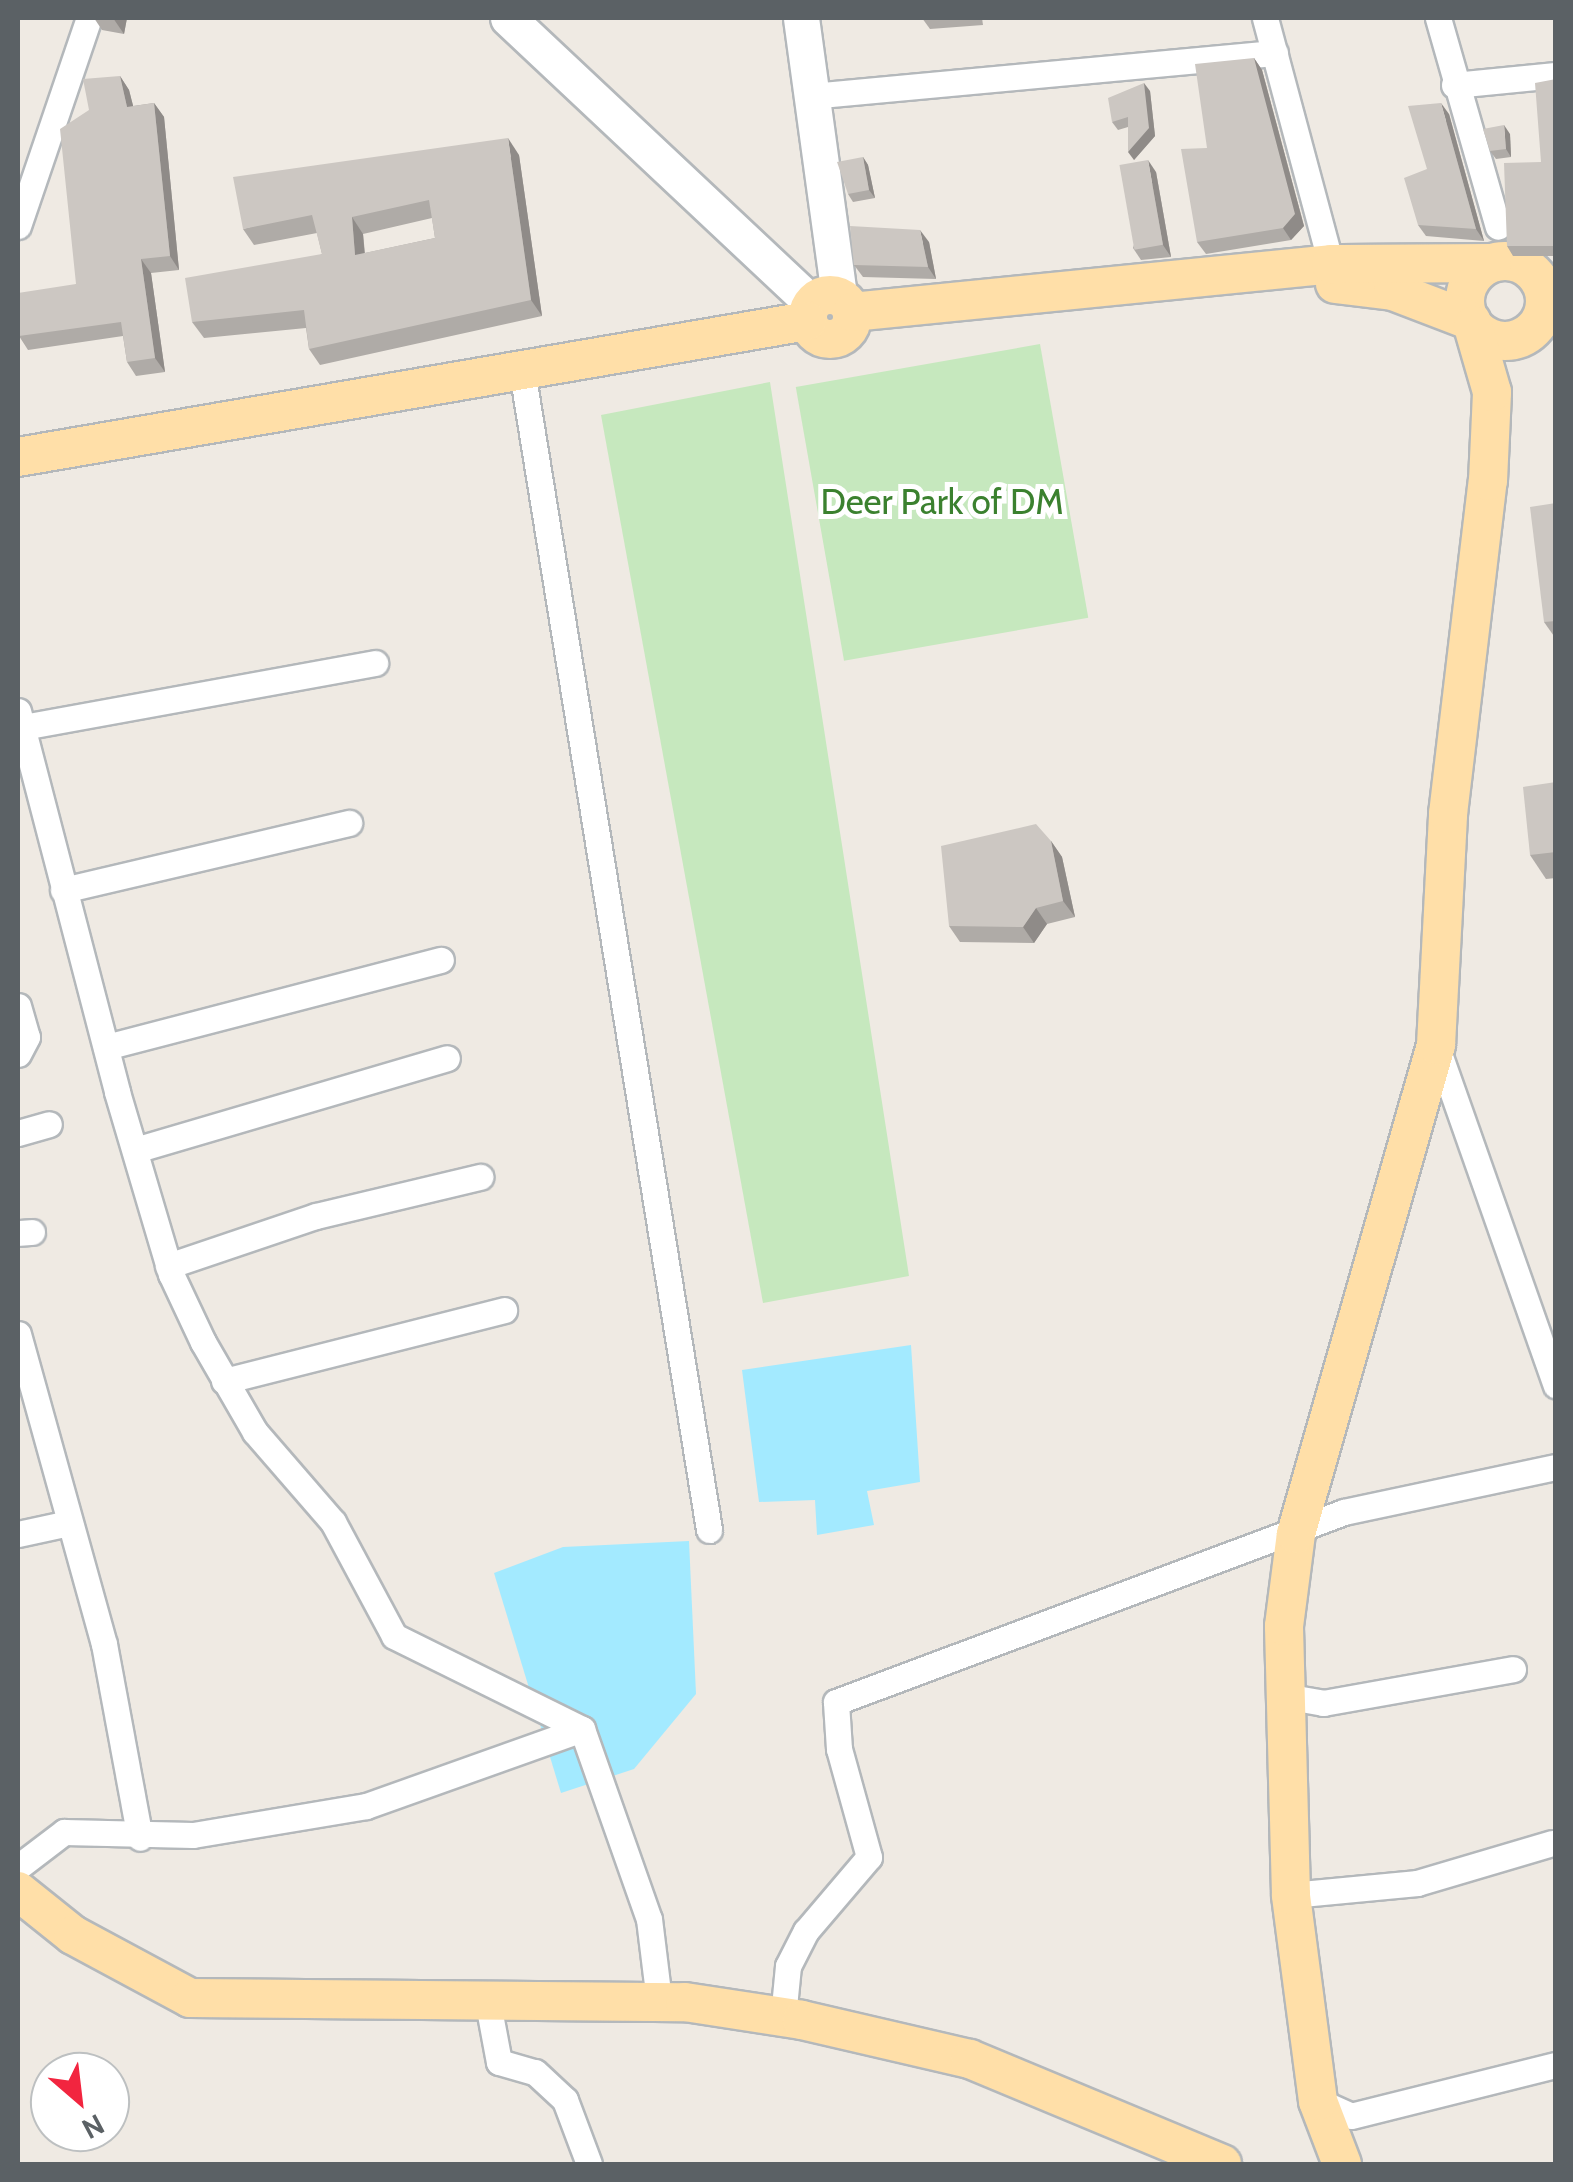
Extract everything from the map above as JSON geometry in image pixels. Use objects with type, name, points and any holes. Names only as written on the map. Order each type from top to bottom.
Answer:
[{"type":"main road","points":[[18,457],[448,388],[524,380],[829,318],[1331,264],[1519,257]]},
{"type":"main road","points":[[1342,2164],[1318,2101],[1291,1895],[1290,1697],[1284,1626],[1296,1534],[1436,1045],[1448,814],[1492,392],[1466,289],[1519,257]]},
{"type":"main road","points":[[1492,392],[1540,325],[1545,294],[1519,257]]},
{"type":"main road","points":[[829,318],[1310,284],[1392,291],[1506,341],[1540,325]]},
{"type":"main road","points":[[21,1891],[73,1935],[190,1998],[659,2001],[782,2017],[970,2059],[1222,2164]]},
{"type":"street","points":[[18,226],[89,18]]},
{"type":"street","points":[[508,18],[829,318]]},
{"type":"street","points":[[801,18],[829,318]]},
{"type":"street","points":[[1265,18],[1331,264]]},
{"type":"street","points":[[1438,18],[1454,85],[1519,257]]},
{"type":"street","points":[[811,96],[1275,53]]},
{"type":"street","points":[[1454,85],[1556,74]]},
{"type":"street","points":[[524,380],[709,1530]]},
{"type":"street","points":[[375,663],[20,719],[63,890],[168,1266],[224,1381],[332,1522],[394,1636],[582,1729],[649,1919],[659,2001]]},
{"type":"street","points":[[63,890],[349,822]]},
{"type":"street","points":[[106,1047],[441,960]]},
{"type":"street","points":[[18,1006],[27,1037],[18,1054]]},
{"type":"street","points":[[1436,1045],[1556,1386]]},
{"type":"street","points":[[135,1150],[447,1058]]},
{"type":"street","points":[[18,1133],[48,1124]]},
{"type":"street","points":[[168,1266],[316,1216],[480,1177]]},
{"type":"street","points":[[224,1381],[504,1310]]},
{"type":"street","points":[[18,1334],[104,1644],[140,1838]]},
{"type":"street","points":[[782,2017],[788,1966],[806,1931],[869,1857],[839,1749],[836,1702],[1296,1534],[1344,1512],[1556,1467]]},
{"type":"street","points":[[18,1534],[69,1523]]},
{"type":"street","points":[[1290,1697],[1322,1703],[1513,1669]]},
{"type":"street","points":[[21,1891],[64,1832],[140,1838],[256,1829],[366,1806],[582,1729]]},
{"type":"street","points":[[1291,1895],[1416,1883],[1552,1842]]},
{"type":"street","points":[[487,1998],[500,2062],[535,2072],[564,2100],[588,2164]]},
{"type":"street","points":[[1318,2101],[1351,2116],[1556,2065]]},
{"type":"green space","name":"Deer Park of DM","points":[[1040,344],[1088,618],[844,661],[796,387]]},
{"type":"green space","points":[[770,382],[909,1276],[763,1303],[601,415]]},
{"type":"water","points":[[911,1345],[920,1482],[867,1491],[874,1525],[817,1535],[815,1500],[759,1502],[742,1370]]},
{"type":"water","points":[[689,1541],[696,1694],[634,1769],[561,1793],[494,1573],[563,1547]]},
{"type":"building","points":[[1254,58],[1295,214],[1283,228],[1197,242],[1181,149],[1207,148],[1195,64]]},
{"type":"building","points":[[120,76],[127,107],[154,103],[170,256],[141,259],[155,358],[127,362],[121,322],[19,336],[18,329],[18,293],[76,284],[60,129],[89,110],[83,79]]},
{"type":"building","points":[[1556,79],[1556,246],[1507,246],[1504,163],[1541,162],[1535,83]]},
{"type":"building","points":[[1144,83],[1149,128],[1128,152],[1128,117],[1112,122],[1108,98]]},
{"type":"building","points":[[1441,103],[1476,229],[1418,225],[1404,178],[1427,169],[1408,106]]},
{"type":"building","points":[[1504,125],[1506,149],[1490,151],[1483,129]]},
{"type":"building","points":[[508,138],[531,300],[309,349],[304,310],[192,322],[185,278],[322,254],[312,215],[243,229],[233,177]],"holes":[[[429,200],[435,238],[355,255],[352,217]]]},
{"type":"building","points":[[863,157],[869,190],[848,194],[837,162]]},
{"type":"building","points":[[1148,160],[1163,245],[1134,250],[1119,165]]},
{"type":"building","points":[[850,226],[920,230],[928,267],[854,265]]},
{"type":"building","points":[[1556,503],[1556,621],[1544,622],[1530,507]]},
{"type":"building","points":[[1556,782],[1556,852],[1530,855],[1523,787]]},
{"type":"building","points":[[1036,824],[1051,841],[1063,901],[1036,908],[1023,927],[949,926],[941,846]]}]
